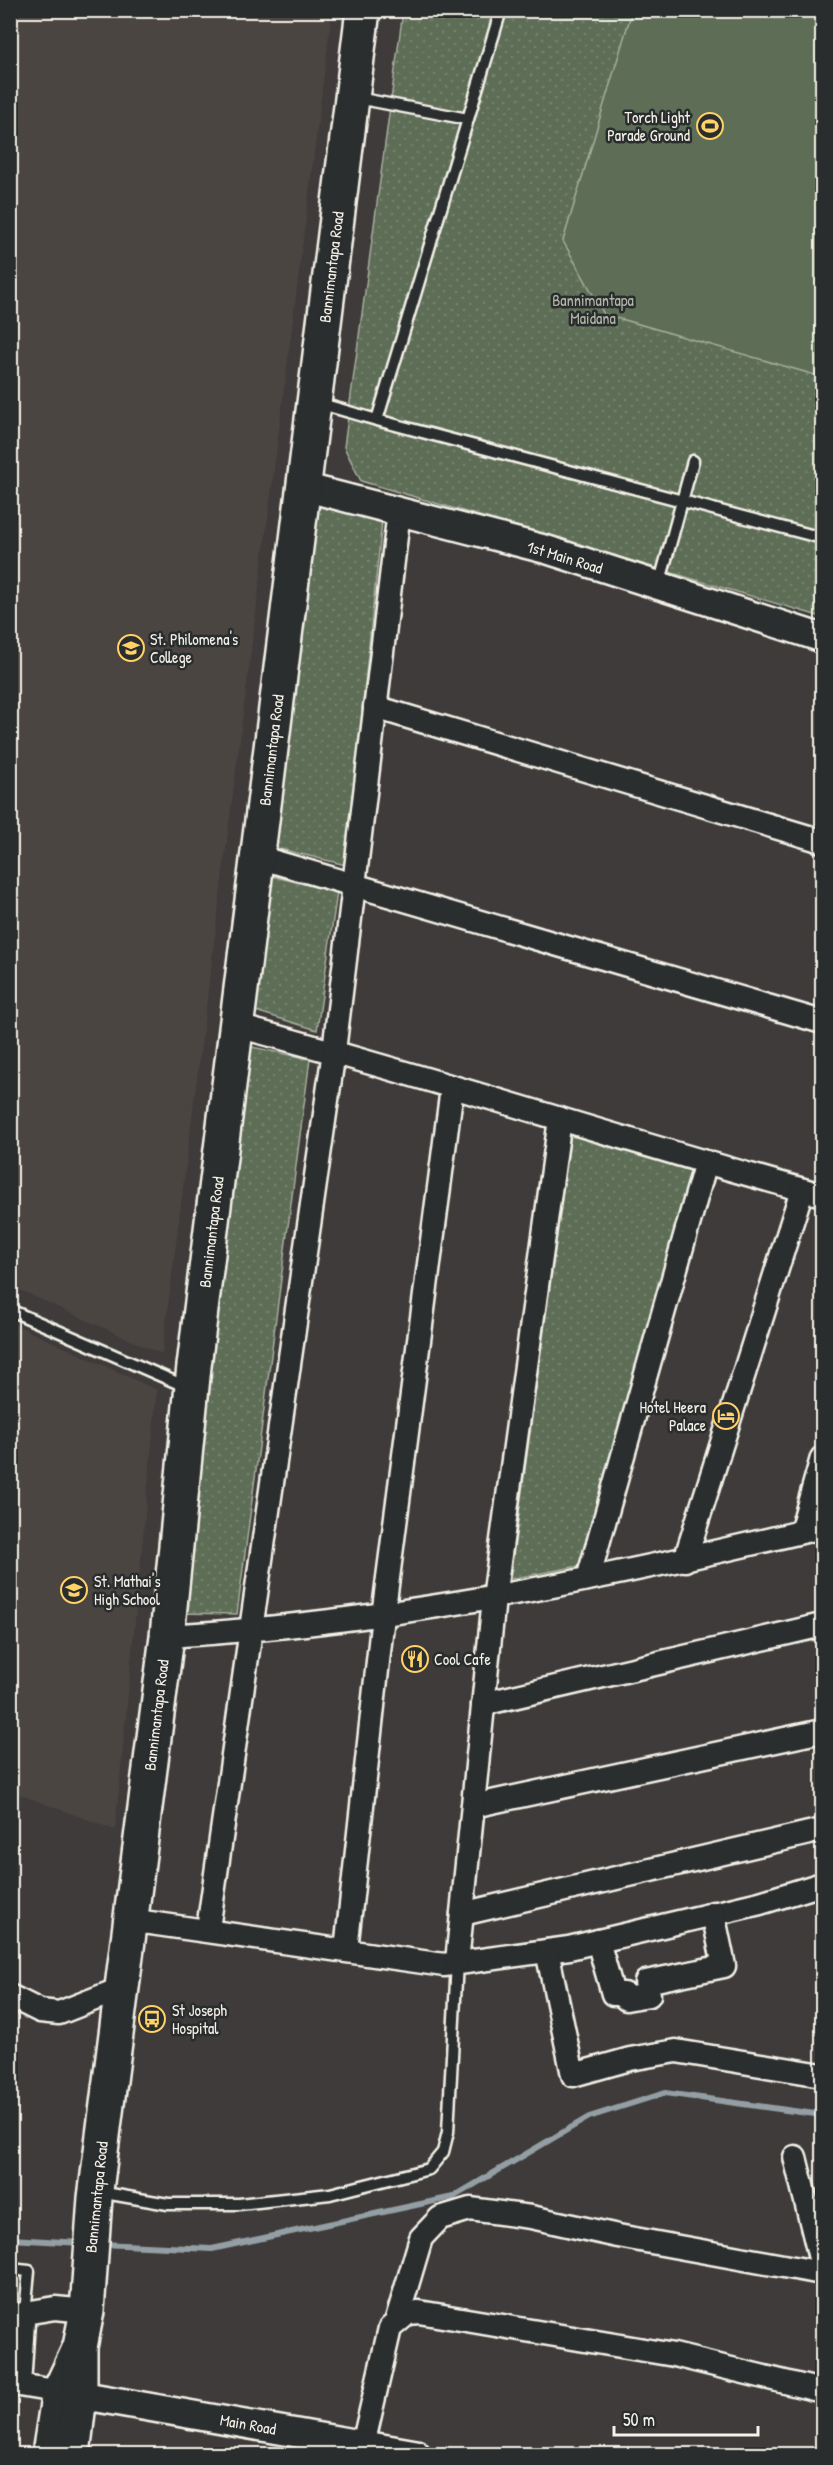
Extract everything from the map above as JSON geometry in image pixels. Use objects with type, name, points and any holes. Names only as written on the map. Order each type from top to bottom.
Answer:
[{"type":"main road","name":"Bannimantapa Road","points":[[73,2454],[69,2393],[87,2304],[95,2195],[167,1636],[192,1389],[363,10]]},
{"type":"main road","points":[[49,2454],[69,2393]]},
{"type":"street","name":"1st Main Road","points":[[304,487],[548,550],[822,638]]},
{"type":"street","points":[[208,1929],[334,1051],[399,511]]},
{"type":"street","points":[[375,707],[822,841]]},
{"type":"street","points":[[258,857],[822,1022]]},
{"type":"street","points":[[237,1026],[334,1051],[452,1088],[812,1193],[685,1560]]},
{"type":"street","points":[[346,1950],[383,1616],[452,1088]]},
{"type":"street","points":[[457,1962],[494,1598],[560,1119]]},
{"type":"street","points":[[588,1579],[706,1162]]},
{"type":"street","points":[[167,1636],[250,1631],[383,1616],[494,1598],[685,1560],[812,1530],[822,1458]]},
{"type":"street","points":[[483,1704],[822,1625]]},
{"type":"street","points":[[473,1806],[822,1731]]},
{"type":"street","points":[[462,1914],[822,1830]]},
{"type":"street","points":[[129,1920],[208,1929],[444,1965],[547,1951],[598,1941],[760,1903],[822,1884]]},
{"type":"street","points":[[598,1941],[613,1994],[624,1994],[626,1999],[649,1995],[646,1982],[724,1966],[713,1913]]},
{"type":"street","points":[[547,1951],[573,2075],[630,2059],[676,2051],[822,2075]]},
{"type":"street","points":[[10,1996],[40,2011],[59,2013],[120,1989]]},
{"type":"street","points":[[795,2157],[822,2266]]},
{"type":"street","points":[[363,2445],[390,2328],[397,2319],[421,2238],[440,2218],[470,2209],[531,2217],[597,2232],[822,2272]]},
{"type":"street","points":[[69,2393],[19,2385],[25,2313],[87,2304]]},
{"type":"street","points":[[397,2319],[408,2313],[419,2312],[541,2331],[674,2355],[822,2391]]},
{"type":"street","name":"Main Road","points":[[69,2393],[416,2454]]},
{"type":"lane","points":[[377,420],[501,10]]},
{"type":"lane","points":[[353,97],[468,119]]},
{"type":"lane","points":[[315,402],[822,538]]},
{"type":"lane","points":[[659,586],[680,501],[693,461]]},
{"type":"lane","points":[[10,1310],[192,1389]]},
{"type":"lane","points":[[95,2195],[168,2204],[239,2204],[330,2194],[429,2169],[443,2152],[448,2132],[457,1962]]},
{"type":"lane","points":[[10,2269],[29,2271],[25,2313]]},
{"type":"shaded area","name":"St. Philomena's College","points":[[11,10],[332,11],[162,1354],[11,1286]]},
{"type":"shaded area","name":"St. Mathai's High School","points":[[11,1323],[157,1390],[115,1830],[11,1791]]},
{"type":"green space","name":"Bannimantapa Maidana","points":[[403,11],[822,11],[822,617],[361,481],[344,447]]},
{"type":"green space","name":"Torch Light Parade Ground","points":[[632,11],[822,11],[822,377],[604,314],[563,241]]},
{"type":"green space","points":[[316,505],[382,521],[346,865],[276,848]]},
{"type":"green space","points":[[267,875],[337,892],[317,1030],[252,1010]]},
{"type":"green space","points":[[247,1046],[310,1059],[237,1614],[177,1613]]},
{"type":"green space","points":[[571,1133],[692,1170],[579,1566],[510,1579]]},
{"type":"waterway","points":[[101,2244],[212,2249],[453,2197],[589,2117],[665,2093],[822,2115]]},
{"type":"waterway","points":[[10,2239],[82,2243]]},
{"type":"place","name":"Torch Light Parade Ground","points":[[710,126]]},
{"type":"place","name":"St. Philomena's College","points":[[131,648]]},
{"type":"place","name":"Hotel Heera Palace","points":[[726,1416]]},
{"type":"place","name":"St. Mathai's High School","points":[[74,1590]]},
{"type":"place","name":"Cool Cafe","points":[[415,1659]]},
{"type":"place","name":"St Joseph Hospital","points":[[152,2019]]}]
